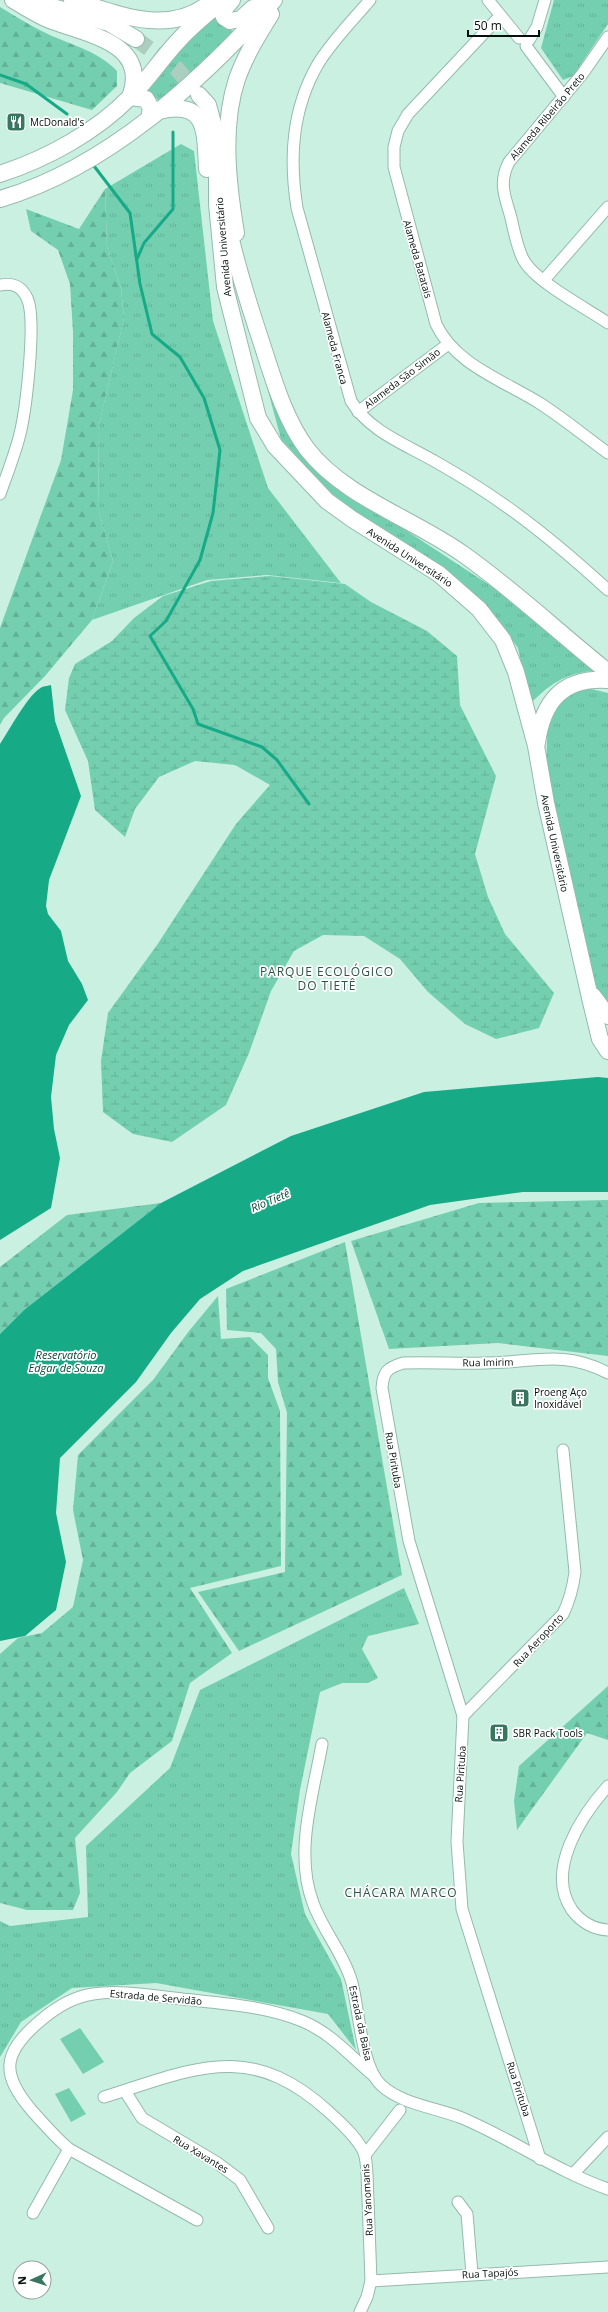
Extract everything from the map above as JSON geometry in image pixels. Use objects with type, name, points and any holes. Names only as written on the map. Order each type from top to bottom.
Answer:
[{"type":"main road","points":[[12,0],[45,18],[84,31],[113,44],[126,53],[134,78],[134,87],[130,97]]},
{"type":"main road","points":[[72,0],[147,20],[176,19],[194,14],[213,0]]},
{"type":"main road","points":[[0,174],[48,154],[82,135],[130,97],[178,40],[223,0]]},
{"type":"main road","points":[[232,0],[222,12],[224,17],[230,21],[241,18],[253,8],[273,3]]},
{"type":"main road","points":[[36,1],[57,10],[109,23],[136,39]]},
{"type":"main road","points":[[0,199],[51,180],[120,140],[196,87],[273,3]]},
{"type":"main road","points":[[248,300],[231,201],[229,146],[231,108],[237,80],[248,52],[273,3]]},
{"type":"main road","name":"Avenida Universitário","points":[[196,87],[208,105],[215,126],[218,176],[217,204],[225,287],[258,418],[266,433],[290,463],[327,501],[352,519],[439,574],[479,609],[503,640],[509,651],[536,746],[546,802],[600,1039],[608,1051]]},
{"type":"main road","points":[[130,97],[146,99],[154,115]]},
{"type":"main road","points":[[154,115],[176,107],[187,109],[199,118],[204,128],[216,251],[225,287]]},
{"type":"main road","name":"Avenida Universitário","points":[[218,176],[228,227],[248,300],[283,404],[296,432],[320,463],[333,476],[354,490],[464,554],[512,590],[608,672]]},
{"type":"main road","points":[[536,746],[539,728],[545,710],[557,694],[573,684],[591,679],[608,680]]},
{"type":"main road","points":[[589,988],[608,1016]]},
{"type":"street","name":"Alameda Franca","points":[[370,0],[319,63],[307,87],[297,116],[292,152],[292,179],[297,208],[343,381],[351,401],[358,412],[378,430],[436,462],[500,502],[582,566],[608,590]]},
{"type":"street","points":[[488,0],[500,16],[524,41],[564,97]]},
{"type":"street","points":[[524,41],[537,27],[545,0]]},
{"type":"street","name":"Alameda Batatais","points":[[500,16],[408,114],[398,131],[394,147],[396,182],[436,324],[447,344],[465,359],[542,405],[608,453]]},
{"type":"street","name":"Alameda Ribeirão Preto","points":[[608,37],[564,97],[509,162],[502,180],[502,191],[523,259],[529,268],[544,280],[608,323]]},
{"type":"street","points":[[544,280],[608,207]]},
{"type":"street","points":[[0,284],[16,285],[24,291],[30,307],[31,330],[25,407],[20,434],[0,494]]},
{"type":"street","name":"Alameda São Simão","points":[[358,412],[447,344]]},
{"type":"street","name":"Rua Imirim","points":[[382,1388],[385,1371],[391,1366],[403,1363],[486,1363],[562,1358],[584,1362],[608,1373]]},
{"type":"street","name":"Rua Pirituba","points":[[382,1388],[408,1541],[463,1716],[457,1842],[462,1909],[540,2159]]},
{"type":"street","name":"Rua Aeroporto","points":[[463,1716],[563,1614],[568,1603],[574,1586],[575,1572],[563,1450]]},
{"type":"street","name":"Estrada da Balsa","points":[[322,1744],[305,1842],[304,1870],[313,1904],[352,1982],[364,2045],[374,2076],[381,2084],[392,2092],[463,2118],[540,2159],[608,2189]]},
{"type":"street","points":[[608,1786],[583,1818],[573,1838],[563,1870],[562,1886],[566,1900],[579,1918],[592,1927],[608,1930]]},
{"type":"street","name":"Estrada de Servidão","points":[[197,2220],[69,2149],[58,2140],[24,2101],[14,2086],[9,2069],[12,2055],[20,2040],[32,2027],[49,2013],[79,1997],[106,1993],[139,1994],[228,2005],[280,2014],[302,2021],[324,2032],[374,2076]]},
{"type":"street","name":"Rua Yanomanis","points":[[104,2097],[205,2067],[227,2066],[278,2076],[293,2083],[326,2109],[350,2133],[365,2155],[371,2281],[368,2297],[360,2312]]},
{"type":"street","name":"Rua Xavantes","points":[[125,2091],[142,2118],[216,2162],[240,2180],[268,2228]]},
{"type":"street","points":[[365,2155],[400,2110]]},
{"type":"street","points":[[573,2174],[608,2138]]},
{"type":"street","points":[[33,2213],[69,2149]]},
{"type":"street","points":[[458,2202],[467,2214],[472,2274]]},
{"type":"street","name":"Rua Tapajós","points":[[371,2281],[608,2267]]},
{"type":"green space","points":[[554,0],[608,0],[608,24],[573,76],[563,80],[541,48]]},
{"type":"green space","points":[[0,7],[45,33],[95,54],[110,64],[117,71],[117,86],[92,110],[0,83]]},
{"type":"green space","points":[[218,15],[223,26],[237,33],[160,102],[148,91],[185,44]]},
{"type":"green space","points":[[181,144],[194,151],[213,321],[268,488],[341,583],[267,575],[207,580],[92,620],[113,561],[99,512],[98,429],[124,318],[121,288],[107,247],[105,189]]},
{"type":"green space","points":[[105,189],[107,247],[121,288],[124,318],[98,429],[99,512],[113,561],[92,620],[45,676],[4,718],[0,725],[0,628],[61,460],[73,390],[73,332],[70,284],[58,250],[31,231],[26,209],[79,229]]},
{"type":"green space","points":[[243,298],[290,433],[378,512],[520,605],[593,671],[574,674],[558,681],[530,704],[518,648],[494,615],[466,587],[414,548],[361,516],[327,490],[281,439]]},
{"type":"green space","points":[[270,576],[345,584],[371,602],[427,631],[457,656],[460,705],[496,776],[475,854],[488,897],[505,934],[554,993],[539,1028],[496,1039],[465,1024],[428,992],[400,959],[364,936],[323,935],[294,951],[271,991],[249,1053],[226,1105],[172,1142],[133,1134],[103,1112],[101,1061],[108,1013],[157,945],[236,824],[270,785],[235,765],[195,761],[159,777],[135,809],[125,837],[95,810],[88,761],[65,710],[69,678],[75,664],[112,641],[134,618],[163,596],[211,581]]},
{"type":"green space","points":[[583,687],[608,693],[608,1006],[594,985],[546,768],[548,717],[557,700]]},
{"type":"green space","points":[[608,1200],[608,1356],[498,1343],[389,1349],[351,1241],[479,1203]]},
{"type":"green space","points":[[161,1203],[24,1310],[0,1334],[0,1267],[67,1215]]},
{"type":"green space","points":[[345,1242],[402,1575],[239,1651],[198,1592],[285,1572],[287,1413],[278,1382],[276,1349],[261,1333],[227,1330],[226,1289]]},
{"type":"green space","points":[[218,1296],[221,1339],[250,1337],[268,1355],[268,1378],[280,1411],[281,1566],[190,1588],[232,1653],[190,1683],[172,1741],[130,1773],[117,1792],[75,1838],[80,1893],[73,1910],[27,1910],[0,1903],[0,1654],[18,1638],[42,1633],[73,1607],[83,1560],[73,1510],[78,1455],[153,1380],[189,1331]]},
{"type":"green space","points":[[404,1588],[419,1624],[368,1636],[362,1649],[378,1678],[368,1683],[342,1683],[320,1692],[300,1790],[291,1854],[305,1914],[341,1979],[356,2050],[328,2014],[156,1983],[72,1988],[21,2022],[0,2057],[0,1921],[10,1926],[88,1917],[86,1846],[170,1768],[200,1690]]},
{"type":"green space","points":[[608,1686],[608,1740],[587,1733],[517,1830],[514,1801],[519,1766]]},
{"type":"green space","points":[[80,2028],[104,2062],[83,2074],[60,2039]]},
{"type":"green space","points":[[69,2088],[86,2114],[71,2122],[55,2094]]},
{"type":"water","points":[[51,685],[55,721],[81,796],[49,880],[46,906],[48,914],[61,931],[68,961],[82,984],[88,1000],[69,1025],[56,1055],[51,1097],[54,1129],[60,1158],[51,1208],[0,1240],[0,744],[19,713],[31,697],[42,687]]},
{"type":"water","name":"Reservatório Edgar de Souza","points":[[598,1077],[608,1078],[608,1192],[523,1192],[430,1205],[243,1271],[200,1299],[171,1333],[136,1382],[60,1458],[56,1513],[66,1562],[56,1610],[25,1636],[0,1641],[0,1334],[24,1310],[161,1203],[291,1136],[424,1092]]},
{"type":"waterway","points":[[0,75],[26,84],[67,114]]},
{"type":"waterway","points":[[137,259],[144,243],[173,209],[173,132]]},
{"type":"waterway","points":[[94,166],[130,213],[140,284],[152,334],[180,357],[204,398],[220,450],[213,513],[200,560],[166,621],[150,636],[193,709],[198,724],[262,747],[277,760],[309,804]]},
{"type":"tunnel","points":[[136,39],[177,69],[199,95]]},
{"type":"place","name":"McDonald's","points":[[16,122]]},
{"type":"place","name":"Proeng Aço Inoxidável","points":[[520,1398]]},
{"type":"place","name":"SBR Pack Tools","points":[[499,1733]]},
{"type":"district","name":"PARQUE ECOLÓGICO DO TIETÊ","points":[[327,978]]},
{"type":"district","name":"CHÁCARA MARCO","points":[[401,1892]]},
{"type":"water label","name":"Rio Tietê","points":[[270,1200]]}]
